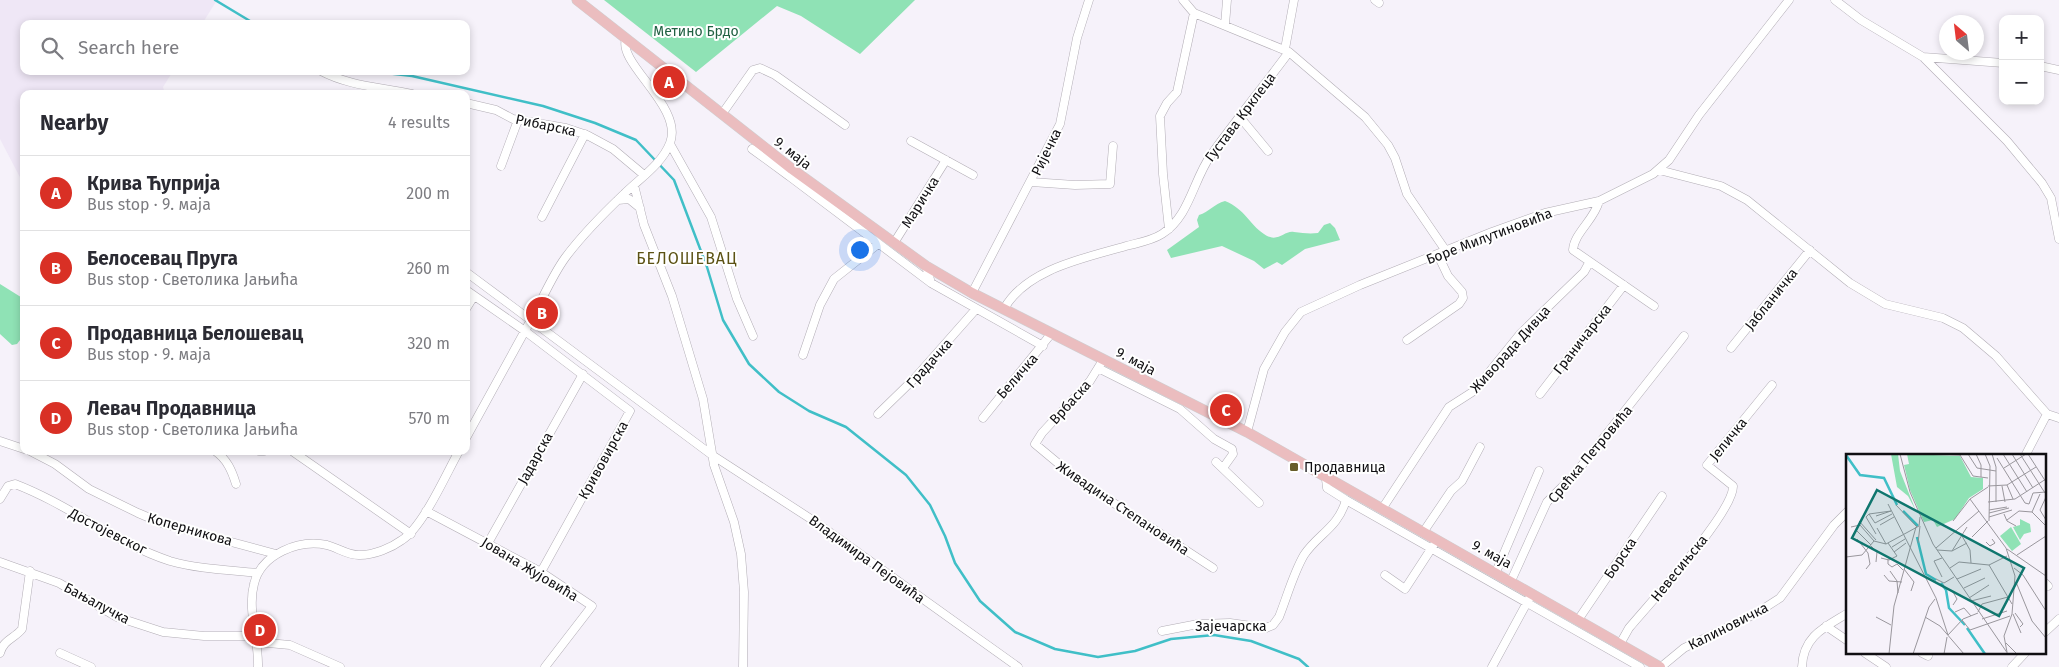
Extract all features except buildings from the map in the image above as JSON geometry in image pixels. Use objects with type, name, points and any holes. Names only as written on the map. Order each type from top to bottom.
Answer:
[{"type":"main road","name":"9. маја","points":[[577,0],[722,114],[788,170],[926,266],[972,293],[1051,334],[1101,364],[1247,432],[1326,479],[1496,572],[1511,581],[1530,597],[1578,620],[1661,667]]},
{"type":"street","name":"Ријечка","points":[[972,293],[1060,124],[1077,38],[1089,0]]},
{"type":"street","points":[[1183,0],[1194,13],[1287,51],[1365,117],[1378,132],[1395,158],[1407,194],[1442,253],[1448,276],[1462,292],[1463,298],[1458,304],[1407,340]]},
{"type":"street","points":[[1226,25],[1227,0]]},
{"type":"street","points":[[1287,51],[1294,0]]},
{"type":"street","name":"Боре Милутиновића","points":[[1247,432],[1264,369],[1296,317],[1312,306],[1532,217],[1599,201],[1659,170],[1676,150],[1720,87],[1789,0]]},
{"type":"street","points":[[1835,0],[1861,20],[1922,57],[2006,141],[2055,200],[2059,239]]},
{"type":"street","points":[[1168,228],[1160,116],[1167,103],[1178,92],[1194,13]]},
{"type":"street","points":[[470,431],[564,260],[618,200],[662,157],[670,144],[672,137],[669,117],[662,103],[632,61],[624,46],[626,39]]},
{"type":"street","name":"Густава Крклеца","points":[[1004,309],[1012,296],[1046,274],[1073,262],[1152,239],[1168,228],[1184,211],[1207,161],[1287,51]]},
{"type":"street","points":[[1922,57],[1999,63]]},
{"type":"street","points":[[2044,67],[2059,70]]},
{"type":"street","points":[[722,114],[753,70],[760,68],[774,75],[845,125]]},
{"type":"street","points":[[328,75],[370,88],[384,90]]},
{"type":"street","name":"Рибарска","points":[[470,104],[496,110],[518,120],[566,128],[584,134],[613,148],[646,174]]},
{"type":"street","points":[[1240,116],[1268,151]]},
{"type":"street","points":[[501,166],[518,120]]},
{"type":"street","points":[[542,217],[584,134]]},
{"type":"street","name":"Маричка","points":[[911,141],[974,175]]},
{"type":"street","points":[[670,144],[711,217],[740,308],[753,336]]},
{"type":"street","points":[[1031,182],[1075,185],[1110,184],[1114,146]]},
{"type":"street","points":[[752,148],[788,170],[878,244],[931,283],[1043,346]]},
{"type":"street","name":"Маричка","points":[[894,244],[946,160]]},
{"type":"street","points":[[1659,170],[1706,182],[1737,194],[1850,283],[1886,304],[1943,318],[1963,328],[1996,356],[2047,414],[2059,418]]},
{"type":"street","points":[[634,185],[652,247],[672,296],[700,390],[712,455],[734,522],[741,554],[744,592],[743,667]]},
{"type":"street","points":[[618,200],[629,200],[640,208]]},
{"type":"street","points":[[1599,201],[1593,217],[1575,242],[1573,248],[1575,253],[1624,284],[1654,306]]},
{"type":"street","points":[[803,355],[820,305],[834,279],[878,244]]},
{"type":"street","name":"Јабланичка","points":[[1731,348],[1810,250]]},
{"type":"street","name":"Живорада Дивца","points":[[1382,509],[1449,407],[1474,391],[1520,334],[1584,272],[1589,263]]},
{"type":"street","points":[[926,266],[931,283]]},
{"type":"street","name":"Владимира Пејовића","points":[[470,275],[712,455],[814,521],[1018,667]]},
{"type":"street","name":"Граничарска","points":[[1540,394],[1624,284]]},
{"type":"street","name":"Кривовирска","points":[[470,293],[525,331],[630,411],[541,572]]},
{"type":"street","points":[[470,302],[474,296]]},
{"type":"street","name":"Градачка","points":[[878,414],[916,378],[976,309]]},
{"type":"street","name":"Беличка","points":[[983,418],[1051,334]]},
{"type":"street","name":"Срећка Петровића","points":[[1511,581],[1547,502],[1575,474],[1684,336]]},
{"type":"street","points":[[1101,364],[1180,410],[1214,439],[1232,449],[1233,454],[1223,468]]},
{"type":"street","name":"Врбаска","points":[[1035,444],[1042,433],[1090,381],[1101,364]]},
{"type":"street","name":"Јадарска","points":[[488,543],[583,374]]},
{"type":"street","name":"Јеличка","points":[[1734,489],[1732,484],[1707,466],[1772,384]]},
{"type":"street","points":[[2026,454],[2047,414]]},
{"type":"street","points":[[0,441],[20,447]]},
{"type":"street","name":"Живадина Степановића","points":[[1035,444],[1077,479],[1213,568]]},
{"type":"street","points":[[1424,531],[1451,490],[1462,481],[1480,447]]},
{"type":"street","name":"Коперникова","points":[[38,455],[55,464],[89,489],[138,514],[172,526],[276,554]]},
{"type":"street","points":[[221,455],[232,472],[236,484]]},
{"type":"street","points":[[298,455],[411,534]]},
{"type":"street","points":[[258,667],[252,597],[258,573],[276,554],[310,544],[334,547],[359,556],[376,553],[402,540],[411,534],[426,511],[457,455]]},
{"type":"street","points":[[1216,462],[1259,503]]},
{"type":"street","points":[[1496,572],[1539,471]]},
{"type":"street","points":[[1326,479],[1327,488],[1346,500],[1431,549],[1530,597],[1640,667]]},
{"type":"street","name":"Достојевског","points":[[0,499],[8,486],[15,484],[116,538],[170,561],[258,573]]},
{"type":"street","name":"Невесињска","points":[[1620,644],[1630,628],[1706,536],[1727,505],[1734,489]]},
{"type":"street","name":"Борска","points":[[1578,620],[1662,496]]},
{"type":"street","name":"Зајечарска","points":[[1162,631],[1198,624],[1230,623],[1266,628],[1273,625],[1279,617],[1304,556],[1335,524],[1342,513],[1346,500]]},
{"type":"street","name":"Јована Жујовића","points":[[426,511],[541,572],[592,606],[545,667]]},
{"type":"street","name":"Калиновичка","points":[[1661,667],[1684,648],[1742,622],[1780,598],[1834,525],[1846,513]]},
{"type":"street","points":[[1385,575],[1405,589],[1438,539]]},
{"type":"street","name":"Бањалучка","points":[[0,562],[59,583],[118,616],[163,632],[256,639],[290,645],[340,667]]},
{"type":"street","points":[[0,653],[6,640],[18,634],[22,629],[30,572]]},
{"type":"street","points":[[1492,667],[1530,597]]},
{"type":"street","points":[[1802,667],[1808,642],[1826,626],[1846,614]]},
{"type":"street","points":[[2046,631],[2059,619]]},
{"type":"street","points":[[1826,626],[1846,640]]},
{"type":"street","points":[[60,653],[91,667]]},
{"type":"street","points":[[1866,654],[1886,667]]},
{"type":"street","points":[[2012,667],[2024,654]]},
{"type":"shaded area","points":[[0,0],[217,0],[204,20],[20,20],[20,75],[170,75],[163,87],[164,90],[20,90],[20,177],[0,139]]},
{"type":"green space","name":"Метино Брдо","points":[[604,0],[915,0],[860,54],[801,16],[777,6],[696,72]]},
{"type":"green space","points":[[1225,201],[1242,212],[1259,230],[1269,237],[1273,238],[1290,232],[1318,233],[1324,225],[1330,223],[1335,228],[1340,240],[1305,249],[1282,265],[1277,262],[1264,269],[1254,261],[1222,246],[1171,258],[1167,250],[1199,227],[1197,220],[1199,215]]},
{"type":"green space","points":[[0,284],[20,296],[20,340],[17,344],[12,345],[0,334]]},
{"type":"waterway","points":[[215,0],[248,20]]},
{"type":"waterway","points":[[403,75],[543,106],[595,123],[636,140],[674,180],[707,267],[723,320],[749,364],[779,392],[809,411],[846,427],[906,475],[930,505],[945,536],[955,563],[980,601],[1015,632],[1055,649],[1098,657],[1135,651],[1171,639],[1214,635],[1251,641],[1299,659],[1308,667]]},
{"type":"place","name":"Крива Ћуприја","points":[[669,82]]},
{"type":"place","name":"Белосевац Пруга","points":[[542,313]]},
{"type":"place","name":"Продавница Белошевац","points":[[1226,410]]},
{"type":"place","name":"Продавница","points":[[1294,467]]},
{"type":"place","name":"Левач Продавница","points":[[260,630]]},
{"type":"district","name":"БЕЛОШЕВАЦ","points":[[687,258]]}]
